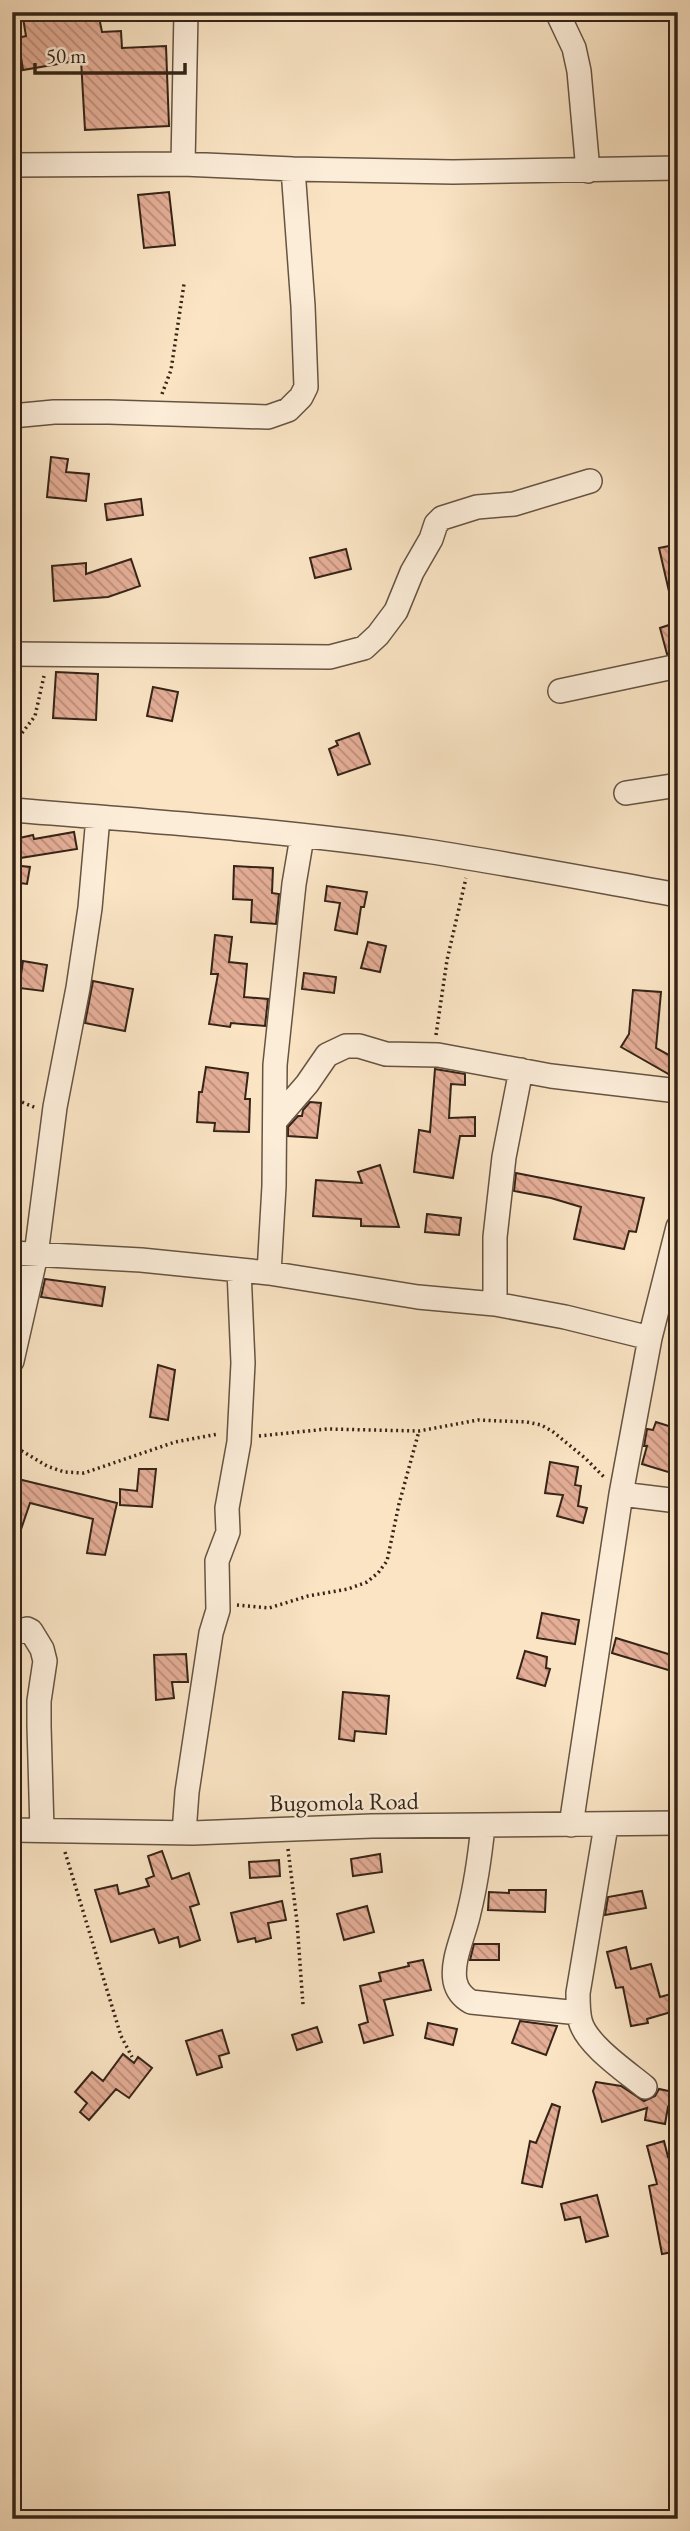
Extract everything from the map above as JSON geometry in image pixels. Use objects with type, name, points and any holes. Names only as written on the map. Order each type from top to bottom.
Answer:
[{"type":"street","points":[[183,164],[186,12]]},
{"type":"street","points":[[557,12],[574,48],[579,71],[588,171]]},
{"type":"street","points":[[12,166],[183,164],[453,173],[678,168]]},
{"type":"street","points":[[12,416],[54,412],[268,417],[288,410],[301,397],[306,387],[293,169]]},
{"type":"street","points":[[12,654],[330,657],[356,651],[369,644],[396,611],[412,572],[431,539],[436,524],[442,518],[477,508],[514,504],[590,481]]},
{"type":"street","points":[[560,691],[678,666]]},
{"type":"street","points":[[626,793],[678,785]]},
{"type":"street","points":[[12,810],[190,823],[302,837],[470,859],[678,895]]},
{"type":"street","points":[[12,1362],[36,1255],[55,1107],[90,908],[98,817]]},
{"type":"street","points":[[269,1273],[275,1065],[294,884],[302,837]]},
{"type":"street","points":[[275,1121],[307,1084],[327,1055],[340,1047],[359,1046],[386,1054],[433,1055],[678,1091]]},
{"type":"street","points":[[495,1304],[495,1237],[505,1157],[521,1070]]},
{"type":"street","points":[[571,1825],[621,1494],[650,1338],[678,1227]]},
{"type":"street","points":[[12,1253],[141,1260],[269,1273],[418,1297],[495,1304],[565,1317],[650,1338]]},
{"type":"street","points":[[184,1833],[187,1792],[211,1633],[218,1608],[217,1561],[228,1532],[227,1508],[239,1434],[243,1363],[239,1270]]},
{"type":"street","points":[[621,1494],[678,1501]]},
{"type":"street","points":[[12,1634],[30,1630],[42,1649],[45,1661],[39,1714],[49,1830]]},
{"type":"street","name":"Bugomola Road","points":[[12,1830],[184,1833],[678,1823]]},
{"type":"street","points":[[483,1826],[470,1911],[457,1959],[455,1981],[458,1989],[464,1998],[471,2002],[579,2013]]},
{"type":"street","points":[[606,1826],[578,1993],[580,2024],[595,2043],[645,2087]]},
{"type":"path","points":[[155,413],[171,370],[184,284]]},
{"type":"path","points":[[12,746],[34,716],[48,654]]},
{"type":"path","points":[[433,1055],[447,960],[470,859]]},
{"type":"path","points":[[12,1445],[47,1466],[65,1472],[84,1473],[175,1441],[239,1434],[274,1436],[327,1429],[419,1431],[478,1420],[527,1422],[541,1425],[585,1458],[621,1494]]},
{"type":"path","points":[[218,1608],[233,1605],[269,1608],[307,1596],[348,1589],[367,1582],[378,1573],[387,1561],[419,1431]]},
{"type":"path","points":[[286,1829],[303,2005]]},
{"type":"path","points":[[49,1830],[71,1866],[121,2036],[132,2057]]},
{"type":"building","points":[[22,12],[98,12],[102,32],[121,31],[122,48],[166,46],[169,126],[85,130],[81,60],[23,70],[18,38],[26,36]]},
{"type":"building","points":[[169,192],[175,245],[144,248],[138,195]]},
{"type":"building","points":[[51,457],[68,459],[66,472],[89,474],[86,501],[47,497]]},
{"type":"building","points":[[141,499],[143,515],[107,520],[105,504]]},
{"type":"building","points":[[674,545],[678,561],[678,600],[671,600],[659,548]]},
{"type":"building","points":[[346,549],[351,569],[315,578],[310,558]]},
{"type":"building","points":[[131,559],[140,586],[108,597],[54,601],[52,566],[86,563],[86,574]]},
{"type":"building","points":[[678,622],[678,652],[667,654],[660,628]]},
{"type":"building","points":[[56,672],[98,674],[96,720],[53,718]]},
{"type":"building","points":[[153,687],[178,692],[172,721],[147,716]]},
{"type":"building","points":[[359,733],[370,764],[338,775],[329,749],[338,745],[336,741]]},
{"type":"building","points":[[74,832],[77,849],[20,858],[15,839],[33,835],[34,839]]},
{"type":"building","points":[[12,865],[30,867],[27,884],[12,882]]},
{"type":"building","points":[[234,866],[273,868],[272,893],[279,894],[276,924],[251,922],[252,900],[233,899]]},
{"type":"building","points":[[327,886],[367,892],[364,907],[361,907],[357,934],[335,930],[340,903],[325,901]]},
{"type":"building","points":[[215,935],[232,937],[229,962],[247,964],[244,997],[268,999],[265,1026],[231,1023],[230,1027],[209,1024],[218,974],[211,974]]},
{"type":"building","points":[[368,942],[386,946],[380,972],[361,968]]},
{"type":"building","points":[[23,961],[47,965],[43,991],[19,988]]},
{"type":"building","points":[[304,973],[336,977],[334,993],[302,989]]},
{"type":"building","points":[[93,981],[133,989],[125,1031],[85,1023]]},
{"type":"building","points":[[633,990],[661,992],[656,1048],[678,1060],[678,1077],[621,1047],[629,1034]]},
{"type":"building","points":[[206,1067],[248,1073],[245,1099],[250,1099],[249,1132],[214,1131],[215,1123],[197,1122],[199,1092],[202,1092]]},
{"type":"building","points":[[435,1069],[465,1074],[465,1085],[451,1084],[449,1118],[475,1117],[475,1136],[460,1136],[453,1178],[414,1172],[419,1130],[430,1132]]},
{"type":"building","points":[[310,1102],[321,1103],[317,1138],[288,1136],[288,1127],[298,1116],[302,1116],[303,1110]]},
{"type":"building","points":[[380,1165],[399,1227],[361,1226],[361,1219],[313,1216],[316,1180],[362,1183],[358,1172]]},
{"type":"building","points":[[516,1173],[644,1198],[636,1232],[629,1231],[624,1249],[574,1239],[581,1207],[514,1191]]},
{"type":"building","points":[[427,1214],[461,1218],[459,1235],[425,1232]]},
{"type":"building","points":[[45,1279],[105,1287],[102,1306],[41,1297]]},
{"type":"building","points":[[158,1365],[175,1370],[168,1420],[150,1417]]},
{"type":"building","points":[[656,1422],[678,1429],[678,1475],[642,1464],[647,1446],[644,1446],[647,1429],[653,1430]]},
{"type":"building","points":[[550,1462],[578,1467],[575,1485],[581,1486],[578,1506],[587,1508],[583,1523],[557,1516],[563,1495],[545,1493]]},
{"type":"building","points":[[139,1469],[156,1469],[152,1507],[120,1505],[120,1489],[137,1491]]},
{"type":"building","points":[[18,1479],[117,1503],[105,1555],[87,1553],[93,1519],[30,1503],[15,1547],[12,1546],[12,1508]]},
{"type":"building","points":[[542,1613],[579,1620],[575,1644],[537,1638]]},
{"type":"building","points":[[616,1638],[678,1657],[678,1673],[612,1653]]},
{"type":"building","points":[[525,1651],[547,1657],[546,1668],[550,1669],[545,1686],[517,1678]]},
{"type":"building","points":[[186,1654],[188,1682],[172,1682],[174,1698],[156,1700],[154,1655]]},
{"type":"building","points":[[343,1692],[389,1696],[386,1734],[355,1731],[354,1741],[339,1739]]},
{"type":"building","points":[[162,1851],[172,1879],[189,1873],[199,1904],[190,1907],[200,1940],[180,1947],[178,1937],[159,1943],[154,1929],[111,1942],[95,1890],[117,1885],[119,1894],[149,1886],[146,1879],[154,1876],[148,1856]]},
{"type":"building","points":[[380,1854],[382,1872],[353,1876],[351,1859]]},
{"type":"building","points":[[279,1860],[280,1876],[250,1878],[249,1862]]},
{"type":"building","points":[[509,1890],[546,1890],[545,1912],[488,1910],[489,1892],[509,1893]]},
{"type":"building","points":[[642,1891],[646,1908],[605,1915],[608,1897]]},
{"type":"building","points":[[282,1901],[286,1920],[268,1923],[271,1938],[256,1942],[255,1938],[238,1942],[231,1913]]},
{"type":"building","points":[[367,1906],[374,1932],[344,1940],[337,1914]]},
{"type":"building","points":[[474,1944],[499,1944],[499,1960],[470,1960]]},
{"type":"building","points":[[626,1947],[631,1969],[651,1964],[660,1997],[678,1992],[678,2010],[647,2019],[648,2023],[631,2026],[623,1987],[616,1988],[607,1952]]},
{"type":"building","points":[[423,1960],[431,1990],[384,2000],[393,2035],[364,2043],[359,2025],[368,2022],[360,1986],[381,1981],[379,1973]]},
{"type":"building","points":[[520,2021],[557,2026],[546,2055],[512,2043]]},
{"type":"building","points":[[428,2023],[457,2029],[453,2045],[425,2038]]},
{"type":"building","points":[[317,2027],[322,2042],[297,2050],[292,2035]]},
{"type":"building","points":[[222,2030],[229,2053],[219,2056],[222,2067],[197,2075],[186,2041]]},
{"type":"building","points":[[123,2054],[134,2063],[138,2057],[152,2068],[129,2098],[116,2089],[89,2120],[80,2112],[87,2103],[75,2092],[92,2072],[103,2081]]},
{"type":"building","points":[[596,2082],[621,2086],[644,2101],[655,2096],[659,2089],[678,2093],[678,2109],[668,2107],[665,2124],[645,2120],[647,2108],[602,2122],[593,2091]]},
{"type":"building","points":[[552,2104],[560,2107],[542,2187],[522,2183],[530,2141],[536,2143]]},
{"type":"building","points":[[664,2141],[668,2157],[672,2156],[678,2181],[678,2251],[662,2254],[649,2186],[657,2184],[647,2146]]},
{"type":"building","points":[[597,2195],[608,2236],[586,2242],[580,2217],[565,2220],[561,2204]]}]
